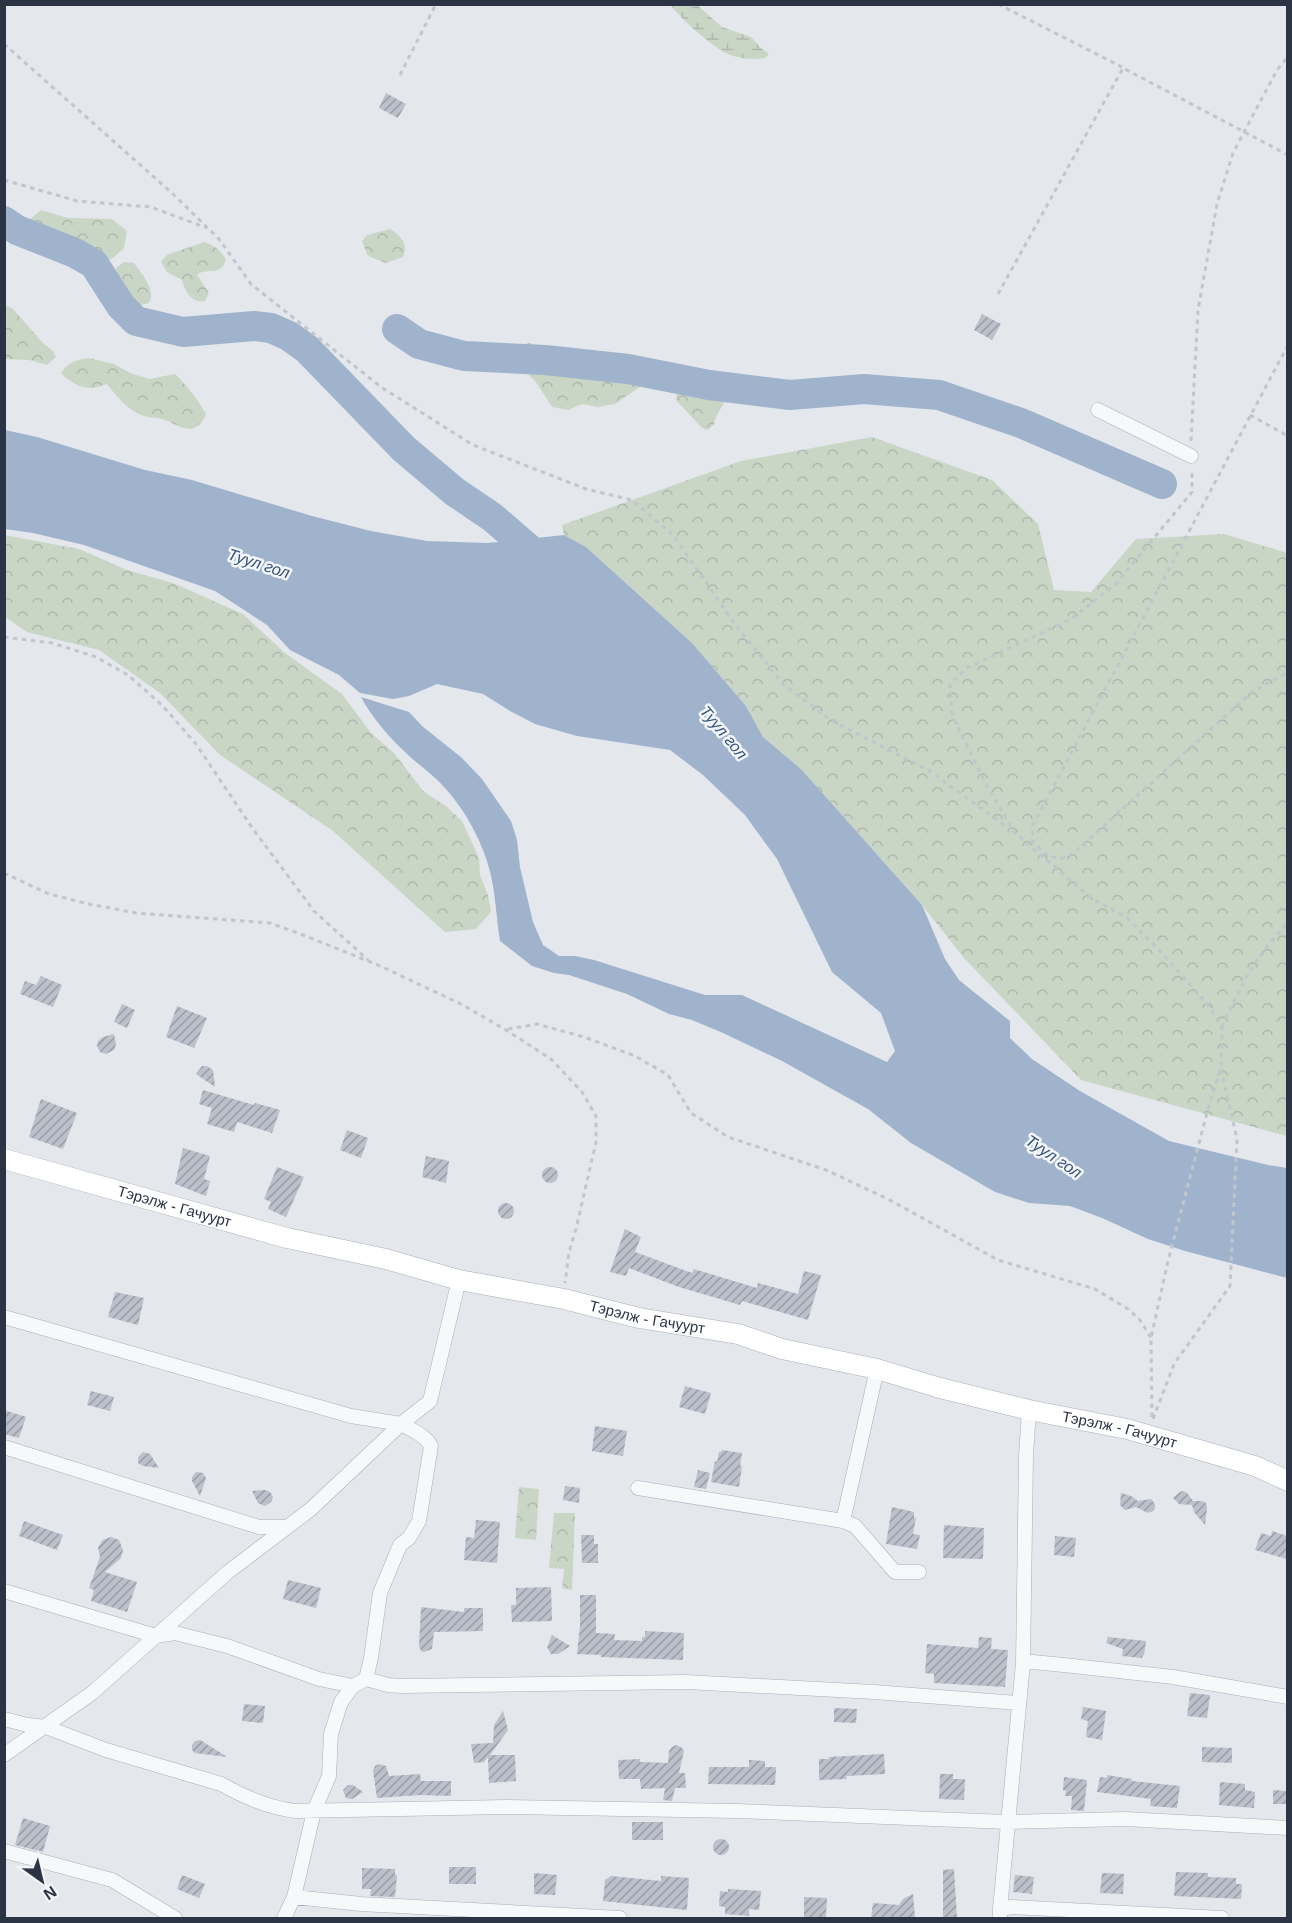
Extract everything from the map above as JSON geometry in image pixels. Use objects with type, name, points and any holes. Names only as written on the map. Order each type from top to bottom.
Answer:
[{"type":"main road","name":"Тэрэлж - Гачуурт","points":[[4,1159],[287,1238],[386,1259],[459,1280],[564,1299],[639,1318],[738,1334],[782,1349],[878,1369],[940,1388],[1029,1410],[1127,1429],[1255,1466],[1287,1481]]},
{"type":"street","points":[[1098,410],[1191,456]]},
{"type":"street","points":[[4,1755],[92,1693],[228,1572],[311,1509],[401,1424],[430,1401],[459,1280]]},
{"type":"street","points":[[4,1317],[351,1416],[401,1424],[428,1439],[431,1446],[428,1474],[419,1521],[409,1538],[400,1545],[380,1593],[366,1679]]},
{"type":"street","points":[[843,1521],[878,1369]]},
{"type":"street","points":[[1000,1914],[1023,1663],[1029,1410]]},
{"type":"street","points":[[4,1448],[260,1527],[285,1527]]},
{"type":"street","points":[[638,1488],[843,1521],[855,1526],[895,1572],[919,1572]]},
{"type":"street","points":[[4,1591],[156,1636],[175,1633],[227,1646],[319,1679],[353,1686]]},
{"type":"street","points":[[1023,1663],[1073,1665],[1173,1677],[1287,1697]]},
{"type":"street","points":[[284,1918],[294,1897],[314,1811],[328,1776],[331,1734],[341,1702],[353,1686],[366,1679],[401,1686],[686,1682],[874,1692],[1019,1703]]},
{"type":"street","points":[[4,1719],[28,1725],[46,1726],[106,1750],[220,1784],[238,1794],[278,1809],[314,1811],[506,1807],[737,1811],[1007,1822],[1125,1819],[1287,1828]]},
{"type":"street","points":[[4,1851],[112,1880],[175,1918]]},
{"type":"street","points":[[294,1897],[361,1905],[620,1918]]},
{"type":"street","points":[[1000,1914],[1012,1908],[1222,1918]]},
{"type":"path","points":[[400,75],[436,4]]},
{"type":"path","points":[[998,4],[1287,155]]},
{"type":"path","points":[[4,44],[173,194],[209,229],[219,239],[250,284],[381,387],[473,445],[586,489],[632,500],[674,536],[734,623],[783,684],[832,721],[928,770],[1014,832],[1091,898],[1127,918],[1209,1006],[1222,1028]]},
{"type":"path","points":[[1014,832],[989,790],[952,715],[950,684],[967,668],[1071,619],[1115,585],[1192,492],[1191,426],[1198,310],[1217,204],[1233,153],[1277,70],[1287,57]]},
{"type":"path","points":[[998,294],[1123,68]]},
{"type":"path","points":[[4,180],[77,201],[151,207],[209,229]]},
{"type":"path","points":[[1287,345],[1033,825],[1032,840],[1045,854],[1060,859],[1075,852],[1252,692],[1287,672]]},
{"type":"path","points":[[1250,415],[1287,436]]},
{"type":"path","points":[[4,637],[52,643],[96,657],[128,675],[196,744],[253,828],[314,911],[371,962]]},
{"type":"path","points":[[4,873],[49,894],[88,904],[136,913],[270,923],[303,934],[371,962],[461,1004],[506,1029],[551,1059],[582,1092],[596,1116],[597,1142],[576,1229],[568,1252],[564,1299]]},
{"type":"path","points":[[1221,1068],[1168,1261],[1151,1338],[1152,1424],[1174,1364],[1230,1286],[1237,1139],[1221,1068],[1222,1028],[1239,988],[1270,940],[1287,923]]},
{"type":"path","points":[[506,1029],[537,1024],[584,1037],[635,1056],[668,1075],[691,1113],[728,1137],[826,1170],[888,1200],[998,1260],[1095,1289],[1128,1309],[1140,1320],[1151,1338]]},
{"type":"green space","points":[[670,5],[697,5],[722,27],[751,37],[769,54],[766,58],[751,59],[728,54],[697,32]]},
{"type":"green space","points":[[41,210],[68,218],[112,219],[127,231],[124,248],[113,258],[103,262],[76,247],[26,227],[29,220]]},
{"type":"green space","points":[[390,229],[403,241],[405,252],[403,257],[386,263],[368,256],[362,241],[367,235]]},
{"type":"green space","points":[[204,242],[217,248],[226,260],[220,269],[205,271],[197,275],[209,293],[205,301],[196,301],[190,296],[182,280],[167,272],[161,262],[167,255]]},
{"type":"green space","points":[[124,262],[134,263],[144,277],[151,293],[149,303],[137,306],[117,281],[116,268]]},
{"type":"green space","points":[[5,305],[12,308],[53,351],[56,357],[47,365],[29,360],[5,359]]},
{"type":"green space","points":[[529,343],[545,347],[563,347],[588,357],[619,355],[637,358],[643,362],[647,370],[647,382],[615,404],[598,407],[582,404],[568,410],[552,407],[536,382],[522,368],[513,352],[520,345]]},
{"type":"green space","points":[[89,358],[114,364],[130,373],[149,379],[175,374],[206,414],[196,427],[186,428],[136,412],[120,400],[107,384],[94,388],[79,386],[61,373],[73,362]]},
{"type":"green space","points":[[686,388],[714,391],[726,396],[714,425],[707,430],[702,428],[676,400],[677,391]]},
{"type":"green space","points":[[872,437],[992,480],[1038,524],[1054,590],[1091,592],[1136,539],[1224,534],[1287,553],[1287,1136],[1081,1080],[964,958],[922,905],[801,769],[763,737],[746,706],[692,643],[586,547],[564,535],[562,525],[741,461]]},
{"type":"green space","points":[[4,535],[79,549],[127,570],[173,583],[243,614],[285,653],[342,694],[371,733],[394,753],[424,792],[446,806],[462,821],[479,858],[480,875],[488,895],[491,912],[476,929],[445,932],[333,831],[220,755],[160,693],[99,650],[27,632],[5,617]]},
{"type":"green space","points":[[519,1487],[539,1489],[536,1540],[515,1538]]},
{"type":"green space","points":[[554,1513],[575,1513],[572,1590],[562,1588],[564,1569],[549,1568]]},
{"type":"water","name":"Туул гол","points":[[5,430],[371,531],[427,541],[488,543],[564,535],[586,547],[692,643],[746,706],[763,737],[801,769],[922,905],[945,959],[959,980],[1010,1021],[1010,1038],[1032,1059],[1080,1091],[1169,1141],[1287,1168],[1287,1278],[1148,1239],[1070,1206],[1029,1203],[995,1192],[911,1143],[868,1109],[782,1061],[723,1033],[692,1020],[669,1014],[627,994],[569,975],[532,966],[500,941],[493,886],[487,860],[462,809],[440,783],[386,732],[361,697],[409,712],[422,726],[462,758],[482,779],[511,821],[517,840],[520,867],[533,922],[543,945],[559,956],[575,956],[594,960],[705,995],[742,995],[887,1062],[895,1051],[881,1013],[832,972],[777,859],[745,815],[703,775],[670,750],[577,736],[535,724],[483,694],[437,684],[409,696],[393,699],[360,693],[339,675],[290,650],[267,625],[215,591],[84,545],[5,529]]},
{"type":"building","points":[[386,93],[406,104],[398,118],[379,108]]},
{"type":"building","points":[[982,314],[1001,324],[992,340],[974,330]]},
{"type":"building","points":[[41,976],[62,985],[53,1007],[20,994],[25,981],[36,985]]},
{"type":"building","points":[[122,1004],[135,1010],[127,1028],[114,1022]]},
{"type":"building","points":[[177,1006],[207,1018],[194,1048],[166,1037]]},
{"type":"building","points":[[114,1034],[116,1044],[114,1050],[106,1054],[100,1052],[97,1046],[98,1041]]},
{"type":"building","points":[[202,1066],[213,1070],[215,1087],[196,1074]]},
{"type":"building","points":[[203,1090],[280,1110],[272,1133],[237,1122],[234,1132],[207,1124],[212,1108],[199,1104]]},
{"type":"building","points":[[41,1099],[77,1113],[63,1149],[29,1137]]},
{"type":"building","points":[[347,1130],[368,1138],[361,1158],[340,1150]]},
{"type":"building","points":[[183,1148],[210,1156],[204,1179],[210,1181],[206,1196],[175,1184]]},
{"type":"building","points":[[426,1156],[449,1161],[446,1183],[422,1177]]},
{"type":"building","points":[[277,1167],[304,1177],[286,1217],[268,1209],[271,1202],[264,1199]]},
{"type":"building","points":[[550,1167],[558,1175],[550,1183],[542,1175]]},
{"type":"building","points":[[506,1203],[514,1211],[506,1219],[498,1211]]},
{"type":"building","points":[[625,1229],[641,1237],[635,1252],[692,1273],[694,1269],[757,1288],[758,1283],[798,1294],[804,1271],[821,1275],[808,1320],[742,1301],[740,1305],[679,1287],[629,1268],[626,1276],[610,1272]]},
{"type":"building","points":[[115,1292],[144,1298],[138,1325],[108,1317]]},
{"type":"building","points":[[685,1386],[711,1393],[705,1414],[679,1407]]},
{"type":"building","points":[[91,1391],[114,1397],[110,1411],[87,1405]]},
{"type":"building","points":[[4,1410],[26,1417],[19,1438],[4,1434]]},
{"type":"building","points":[[595,1426],[627,1431],[623,1456],[592,1451]]},
{"type":"building","points":[[722,1450],[742,1453],[739,1487],[711,1482],[715,1461],[717,1462],[719,1452]]},
{"type":"building","points":[[143,1452],[150,1454],[159,1468],[138,1463],[138,1457]]},
{"type":"building","points":[[698,1470],[710,1473],[706,1489],[694,1487]]},
{"type":"building","points":[[196,1472],[203,1473],[206,1478],[200,1496],[192,1481]]},
{"type":"building","points":[[565,1486],[580,1488],[579,1503],[563,1500]]},
{"type":"building","points":[[265,1490],[273,1497],[271,1502],[265,1506],[258,1503],[252,1491]]},
{"type":"building","points":[[1183,1491],[1193,1501],[1206,1503],[1205,1525],[1194,1512],[1192,1505],[1179,1504],[1173,1498]]},
{"type":"building","points":[[1121,1493],[1138,1501],[1151,1499],[1155,1508],[1148,1513],[1136,1507],[1125,1510],[1120,1505]]},
{"type":"building","points":[[892,1507],[914,1512],[914,1518],[916,1518],[913,1534],[920,1535],[917,1549],[886,1544]]},
{"type":"building","points":[[476,1520],[500,1522],[497,1563],[464,1560],[466,1537],[474,1538]]},
{"type":"building","points":[[24,1521],[63,1535],[57,1550],[19,1536]]},
{"type":"building","points":[[944,1525],[984,1528],[983,1559],[943,1558]]},
{"type":"building","points":[[1272,1531],[1287,1536],[1287,1559],[1255,1550],[1261,1533],[1271,1536]]},
{"type":"building","points":[[581,1535],[594,1535],[594,1544],[598,1544],[598,1563],[582,1563]]},
{"type":"building","points":[[1055,1536],[1076,1538],[1074,1557],[1054,1555]]},
{"type":"building","points":[[111,1537],[119,1540],[123,1550],[121,1558],[105,1572],[137,1582],[127,1612],[91,1601],[94,1590],[89,1588],[100,1557],[98,1547],[103,1540]]},
{"type":"building","points":[[288,1580],[321,1588],[316,1608],[283,1599]]},
{"type":"building","points":[[551,1587],[552,1621],[512,1622],[511,1605],[516,1605],[516,1588]]},
{"type":"building","points":[[580,1595],[596,1595],[596,1633],[615,1634],[614,1640],[642,1641],[645,1631],[684,1633],[683,1660],[577,1654]]},
{"type":"building","points":[[421,1607],[464,1612],[464,1608],[483,1608],[483,1631],[434,1632],[432,1649],[421,1651],[419,1646]]},
{"type":"building","points":[[552,1635],[570,1646],[558,1654],[551,1654],[547,1647]]},
{"type":"building","points":[[979,1637],[992,1638],[991,1649],[1008,1650],[1005,1687],[934,1683],[934,1674],[925,1673],[927,1644],[978,1648]]},
{"type":"building","points":[[1108,1637],[1146,1641],[1144,1655],[1142,1658],[1122,1656],[1123,1649],[1106,1643]]},
{"type":"building","points":[[1190,1693],[1210,1695],[1207,1718],[1187,1716]]},
{"type":"building","points":[[244,1704],[265,1706],[263,1723],[242,1721]]},
{"type":"building","points":[[1083,1707],[1106,1711],[1102,1740],[1086,1737],[1088,1721],[1081,1719]]},
{"type":"building","points":[[834,1708],[857,1709],[856,1723],[834,1722]]},
{"type":"building","points":[[503,1711],[508,1730],[490,1755],[515,1755],[516,1781],[489,1783],[488,1757],[484,1762],[474,1763],[471,1744],[493,1743],[494,1725]]},
{"type":"building","points":[[200,1740],[227,1757],[195,1753],[192,1745],[195,1741]]},
{"type":"building","points":[[676,1745],[684,1751],[679,1773],[685,1773],[686,1788],[675,1788],[672,1801],[663,1800],[665,1788],[641,1789],[640,1779],[619,1779],[618,1760],[640,1759],[640,1762],[668,1763],[669,1751]]},
{"type":"building","points":[[1202,1747],[1232,1748],[1232,1763],[1202,1762]]},
{"type":"building","points":[[884,1754],[885,1774],[819,1780],[819,1759]]},
{"type":"building","points":[[749,1760],[765,1761],[765,1767],[776,1767],[775,1785],[708,1784],[709,1767],[749,1767]]},
{"type":"building","points":[[379,1764],[386,1766],[389,1776],[420,1774],[421,1781],[451,1781],[451,1796],[420,1795],[377,1798],[373,1771]]},
{"type":"building","points":[[940,1774],[953,1774],[953,1779],[965,1779],[964,1800],[939,1799]]},
{"type":"building","points":[[1107,1775],[1132,1779],[1132,1781],[1180,1786],[1177,1808],[1150,1806],[1151,1799],[1097,1792],[1100,1777],[1107,1778]]},
{"type":"building","points":[[1064,1777],[1087,1780],[1084,1811],[1071,1810],[1072,1796],[1065,1796]]},
{"type":"building","points":[[1220,1782],[1245,1784],[1245,1790],[1255,1792],[1254,1808],[1219,1805]]},
{"type":"building","points":[[348,1785],[353,1785],[363,1792],[352,1799],[346,1798],[343,1790]]},
{"type":"building","points":[[1273,1790],[1287,1791],[1287,1804],[1273,1804]]},
{"type":"building","points":[[23,1818],[50,1826],[43,1852],[15,1845]]},
{"type":"building","points":[[632,1822],[663,1822],[663,1840],[632,1840]]},
{"type":"building","points":[[721,1839],[727,1841],[729,1847],[727,1853],[721,1855],[715,1853],[713,1847],[715,1841]]},
{"type":"building","points":[[449,1867],[476,1867],[476,1884],[449,1884]]},
{"type":"building","points":[[362,1868],[395,1869],[395,1875],[397,1875],[395,1897],[370,1896],[371,1889],[362,1889]]},
{"type":"building","points":[[954,1869],[957,1918],[943,1918],[943,1870]]},
{"type":"building","points":[[1176,1872],[1208,1873],[1208,1877],[1236,1878],[1236,1884],[1242,1884],[1241,1899],[1174,1896]]},
{"type":"building","points":[[534,1873],[557,1875],[555,1895],[534,1894]]},
{"type":"building","points":[[1102,1873],[1124,1874],[1123,1894],[1100,1893]]},
{"type":"building","points":[[182,1875],[205,1884],[199,1898],[177,1889]]},
{"type":"building","points":[[1015,1875],[1034,1877],[1032,1894],[1013,1892]]},
{"type":"building","points":[[611,1876],[661,1881],[661,1876],[689,1878],[687,1910],[603,1901],[605,1880]]},
{"type":"building","points":[[728,1889],[761,1891],[759,1910],[749,1909],[749,1916],[725,1914],[725,1907],[719,1906],[720,1891],[728,1892]]},
{"type":"building","points":[[913,1894],[915,1918],[871,1918],[873,1903],[899,1905],[903,1899]]},
{"type":"building","points":[[804,1897],[827,1898],[826,1918],[804,1917]]},
{"type":"waterway","points":[[4,221],[17,230],[75,253],[94,264],[121,306],[136,321],[183,332],[254,326],[271,328],[289,336],[307,349],[404,449],[455,492],[492,517],[549,566]]},
{"type":"waterway","points":[[397,329],[419,344],[464,356],[545,360],[628,369],[709,385],[790,395],[864,389],[939,395],[1021,423],[1162,484]]}]
